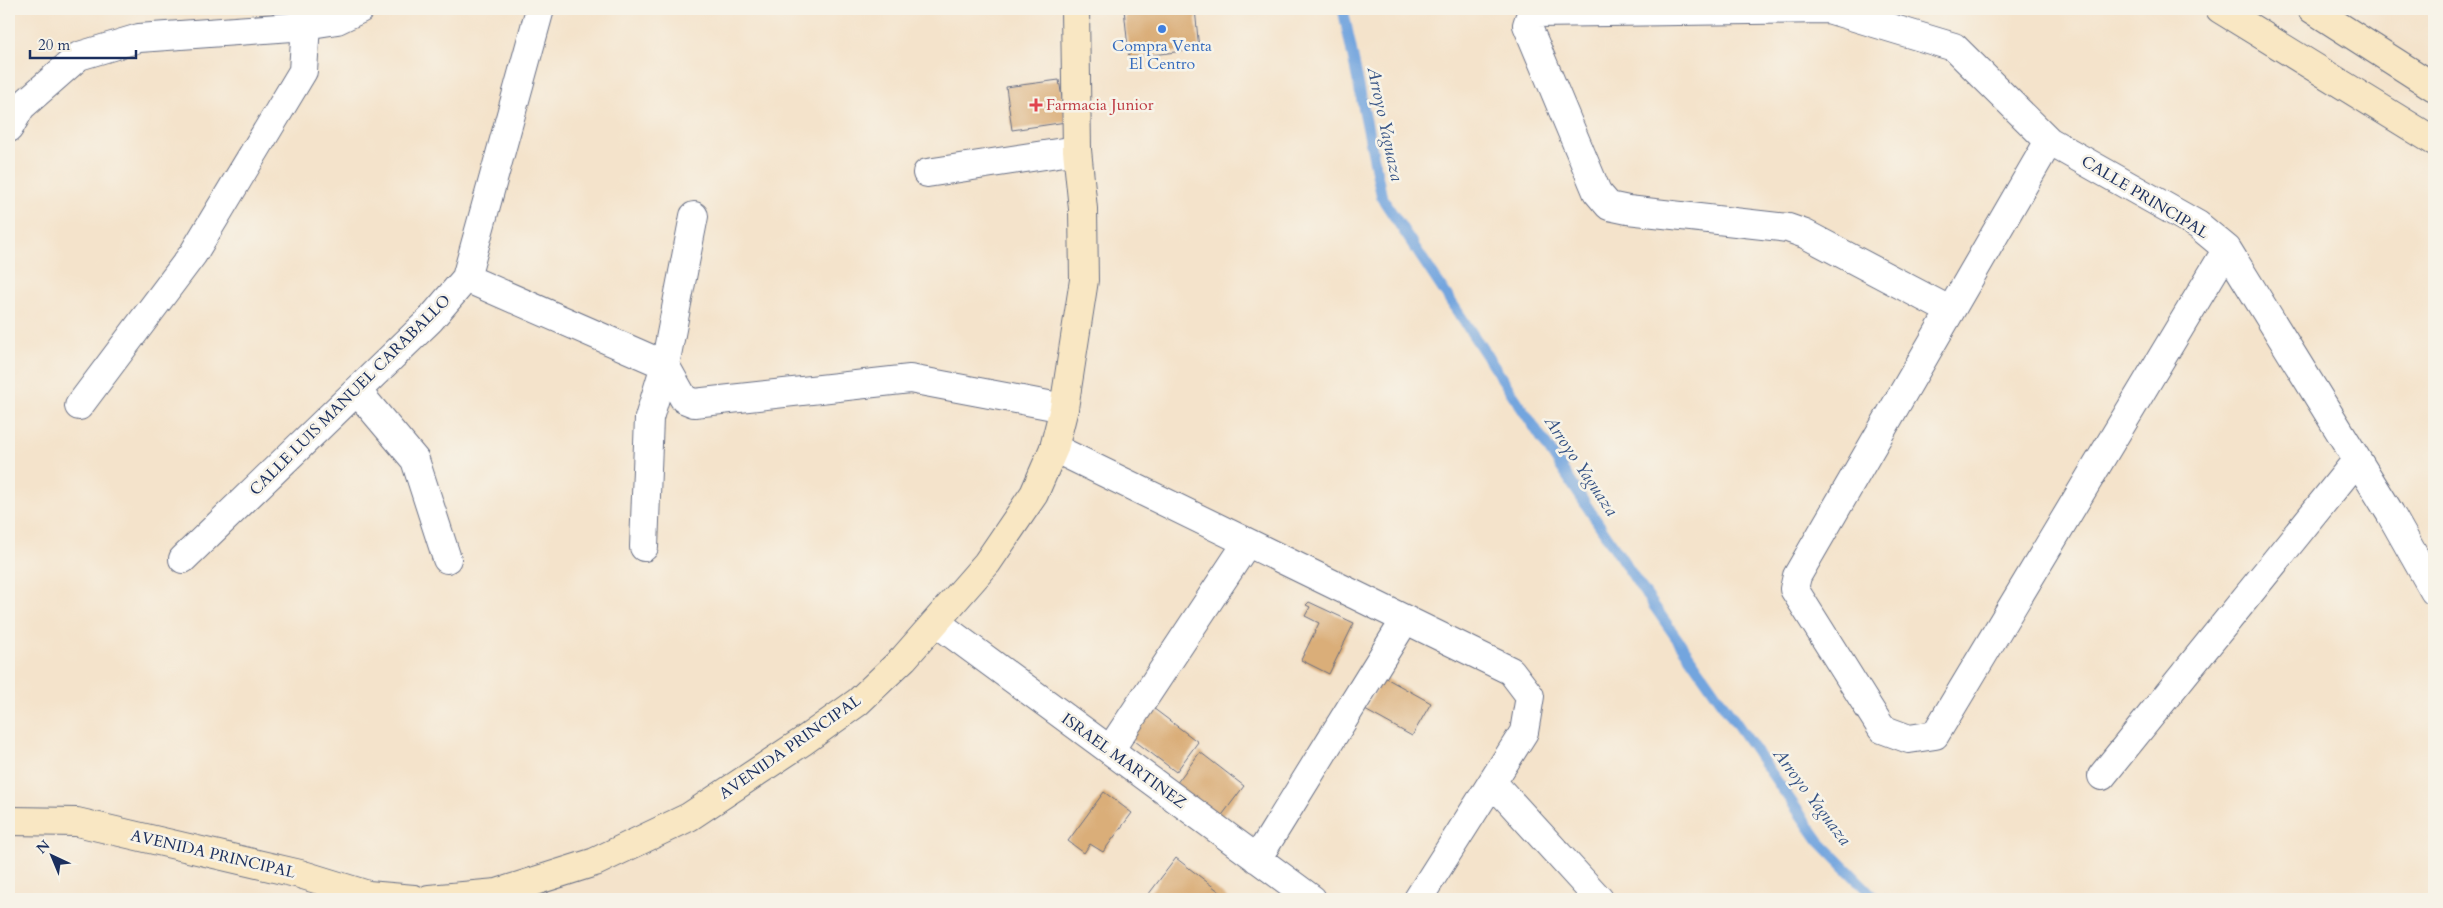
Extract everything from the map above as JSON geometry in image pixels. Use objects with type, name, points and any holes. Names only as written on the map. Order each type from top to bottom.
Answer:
[{"type":"street","points":[[9,128],[21,107],[79,56],[139,38],[306,25],[337,20],[360,9]]},
{"type":"street","name":"CALLE LUIS MANUEL CARABALLO","points":[[183,559],[430,320],[466,278],[540,9]]},
{"type":"street","name":"AVENIDA PRINCIPAL","points":[[429,899],[497,893],[586,865],[689,816],[802,742],[858,702],[937,623],[987,563],[1034,494],[1054,448],[1064,408],[1084,280],[1083,209],[1077,150],[1075,9]]},
{"type":"street","name":"CALLE PRINCIPAL","points":[[1949,310],[1805,234],[1788,228],[1628,210],[1609,206],[1597,192],[1527,25],[1530,18],[1536,14],[1828,9],[1954,47],[2049,141],[2198,225],[2227,249],[2390,513],[2434,591]]},
{"type":"street","points":[[2220,9],[2434,141]]},
{"type":"street","points":[[2312,9],[2434,87]]},
{"type":"street","points":[[79,406],[193,254],[303,71],[306,25]]},
{"type":"street","points":[[2049,141],[1949,310],[1797,576],[1794,590],[1882,729],[1909,739],[1934,735],[2227,249]]},
{"type":"street","points":[[927,173],[1077,150]]},
{"type":"street","points":[[644,547],[649,418],[665,365],[694,216]]},
{"type":"street","points":[[466,278],[665,365],[684,400],[694,403],[910,380],[1064,408]]},
{"type":"street","points":[[357,391],[415,460],[447,558]]},
{"type":"street","points":[[1054,448],[1511,671],[1530,696],[1524,732],[1418,899]]},
{"type":"street","points":[[2102,776],[2357,460]]},
{"type":"street","points":[[1110,750],[1247,542]]},
{"type":"street","points":[[1257,859],[1405,620]]},
{"type":"street","name":"ISRAEL MARTINEZ","points":[[937,623],[1312,899]]},
{"type":"street","points":[[1493,783],[1599,899]]},
{"type":"street","name":"AVENIDA PRINCIPAL","points":[[9,821],[77,822],[300,874],[368,897],[414,899]]},
{"type":"building","name":"Compra Venta El Centro","points":[[1124,9],[1195,9],[1199,49],[1129,58]]},
{"type":"building","name":"Farmacia Junior","points":[[1059,80],[1066,122],[1012,130],[1006,87]]},
{"type":"building","points":[[1309,602],[1354,623],[1329,674],[1301,660],[1319,623],[1305,616],[1310,607],[1306,605]]},
{"type":"building","points":[[1384,677],[1431,703],[1412,736],[1365,710]]},
{"type":"building","points":[[1149,705],[1198,742],[1176,772],[1127,735]]},
{"type":"building","points":[[1200,752],[1244,786],[1217,822],[1173,788]]},
{"type":"building","points":[[1104,792],[1132,813],[1103,852],[1090,844],[1084,853],[1068,841]]},
{"type":"building","points":[[1176,858],[1229,899],[1145,899]]},
{"type":"waterway","name":"Arroyo Yaguaza","points":[[1343,9],[1382,198],[1638,583],[1819,841],[1876,899]]},
{"type":"place","name":"Compra Venta El Centro","points":[[1162,29]]},
{"type":"place","name":"Farmacia Junior","points":[[1036,105]]}]
